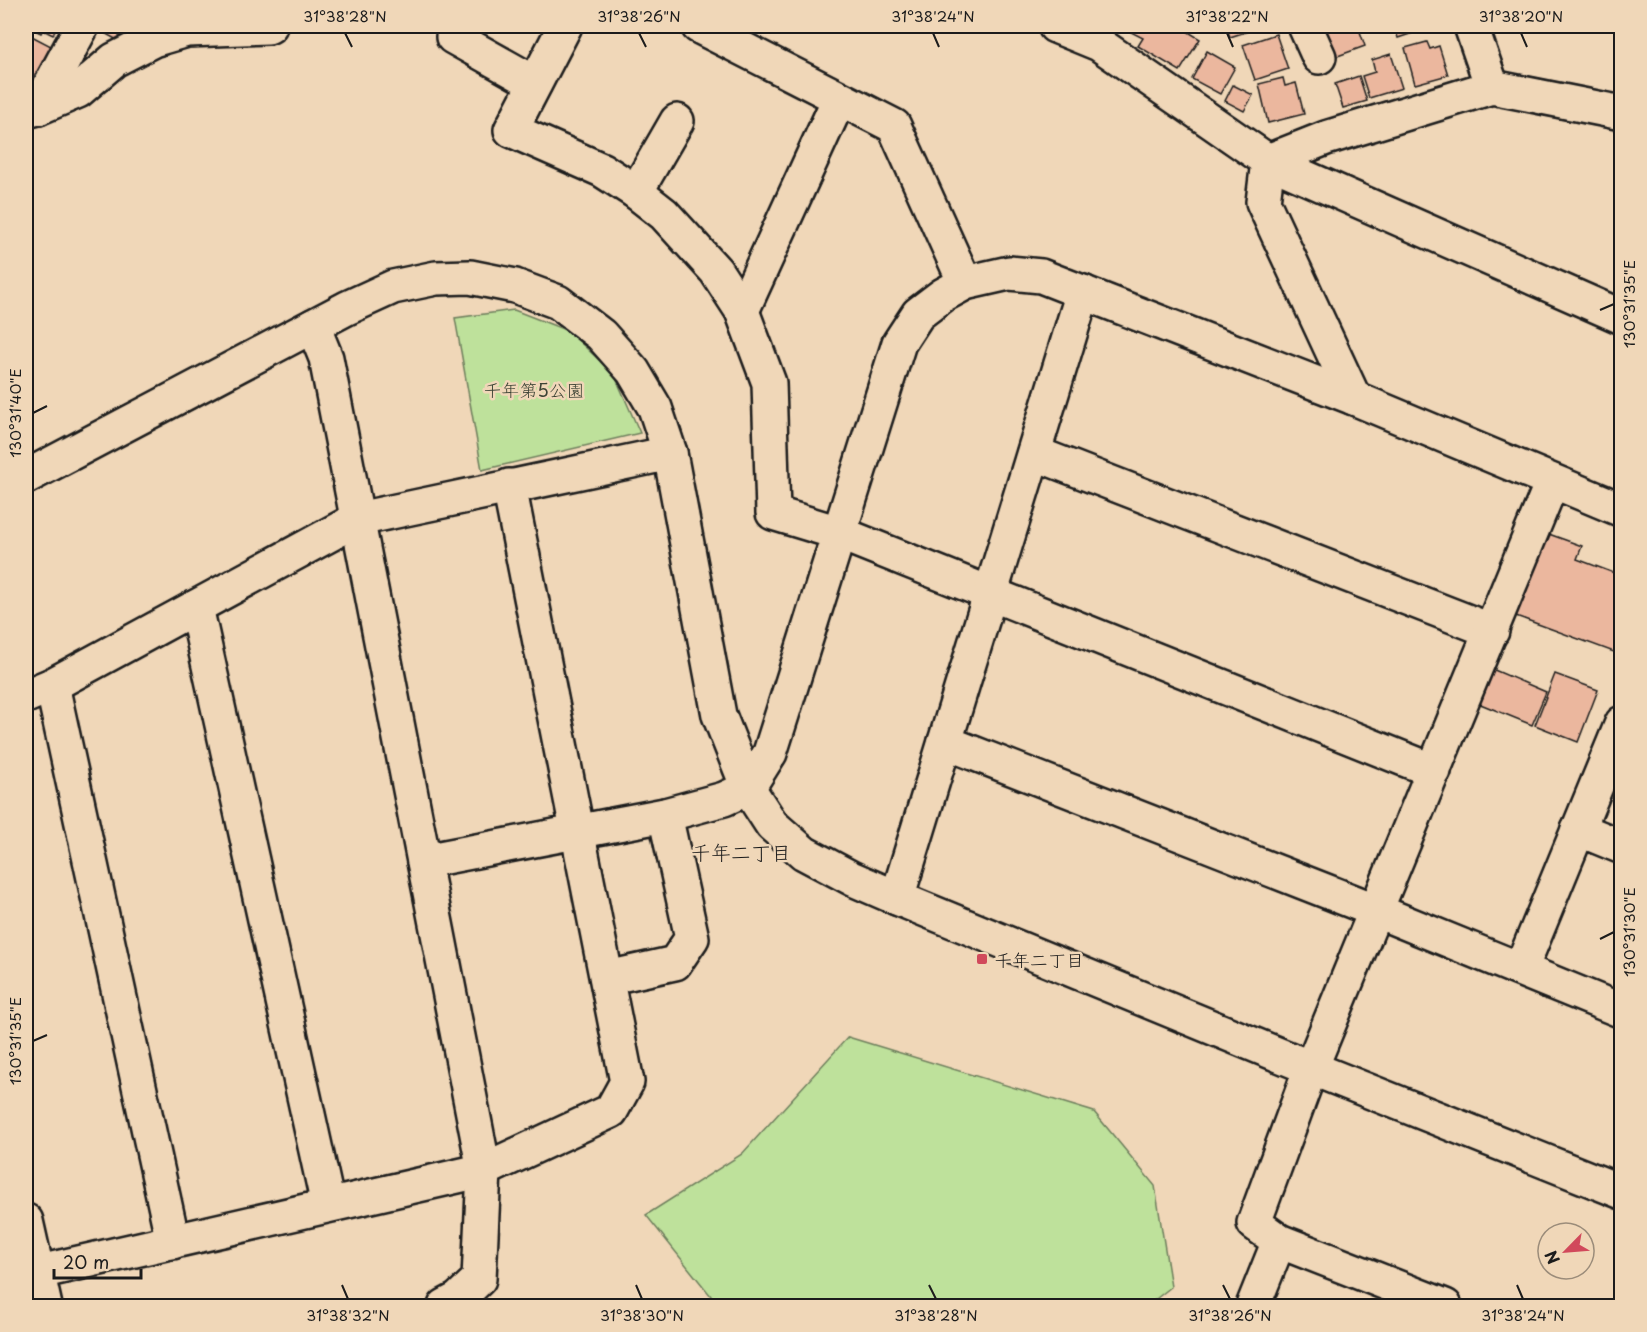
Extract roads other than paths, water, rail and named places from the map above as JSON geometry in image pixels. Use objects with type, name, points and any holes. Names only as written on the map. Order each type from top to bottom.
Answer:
[{"type":"street","points":[[32,110],[82,26]]},
{"type":"street","points":[[32,110],[78,91],[114,60],[153,40],[187,30],[270,26]]},
{"type":"street","points":[[565,26],[511,130],[602,170],[636,192],[664,214],[716,271],[742,311],[769,382],[773,513],[839,533],[991,592],[1434,771]]},
{"type":"street","points":[[698,26],[894,126],[965,283]]},
{"type":"street","points":[[1056,26],[1099,44],[1268,161],[1622,317]]},
{"type":"street","points":[[1305,26],[1319,57]]},
{"type":"street","points":[[1471,26],[1492,87]]},
{"type":"street","points":[[453,37],[535,83]]},
{"type":"street","points":[[1268,161],[1326,138],[1492,87],[1622,113]]},
{"type":"street","points":[[742,311],[839,99]]},
{"type":"street","points":[[636,192],[677,121]]},
{"type":"street","points":[[1268,161],[1263,202],[1354,398]]},
{"type":"street","points":[[424,861],[665,814],[724,799],[748,788],[770,753],[899,343],[918,314],[943,295],[965,283],[1009,273],[1041,276],[1354,398],[1622,510]]},
{"type":"street","points":[[26,477],[313,326],[393,287],[436,278],[470,277],[515,286],[558,302],[601,334],[633,371],[655,408],[670,453],[719,716],[748,788],[772,825],[804,853],[853,879],[897,898],[1311,1068],[1622,1192]]},
{"type":"street","points":[[897,898],[1083,292]]},
{"type":"street","points":[[313,326],[326,358],[484,1170],[479,1279],[458,1299],[445,1306]]},
{"type":"street","points":[[173,1242],[39,691],[358,519],[670,453]]},
{"type":"street","points":[[1034,453],[1491,630]]},
{"type":"street","points":[[1445,1306],[1279,1241],[1254,1223],[1311,1068],[1552,482]]},
{"type":"street","points":[[31,1273],[484,1170],[611,1111],[627,1082],[508,486]]},
{"type":"street","points":[[196,607],[328,1205]]},
{"type":"street","points":[[1521,969],[1622,723]]},
{"type":"street","points":[[945,742],[1377,911],[1622,1011]]},
{"type":"street","points":[[607,978],[675,963],[692,938],[665,814]]},
{"type":"street","points":[[1578,829],[1622,847]]},
{"type":"street","points":[[26,1221],[31,1273],[45,1306]]},
{"type":"street","points":[[1253,1306],[1279,1241]]},
{"type":"place","name":"千年二丁目","points":[[982,959]]},
{"type":"district","name":"千年二丁目","points":[[741,852]]},
{"type":"park label","name":"千年第5公園","points":[[534,389]]}]
